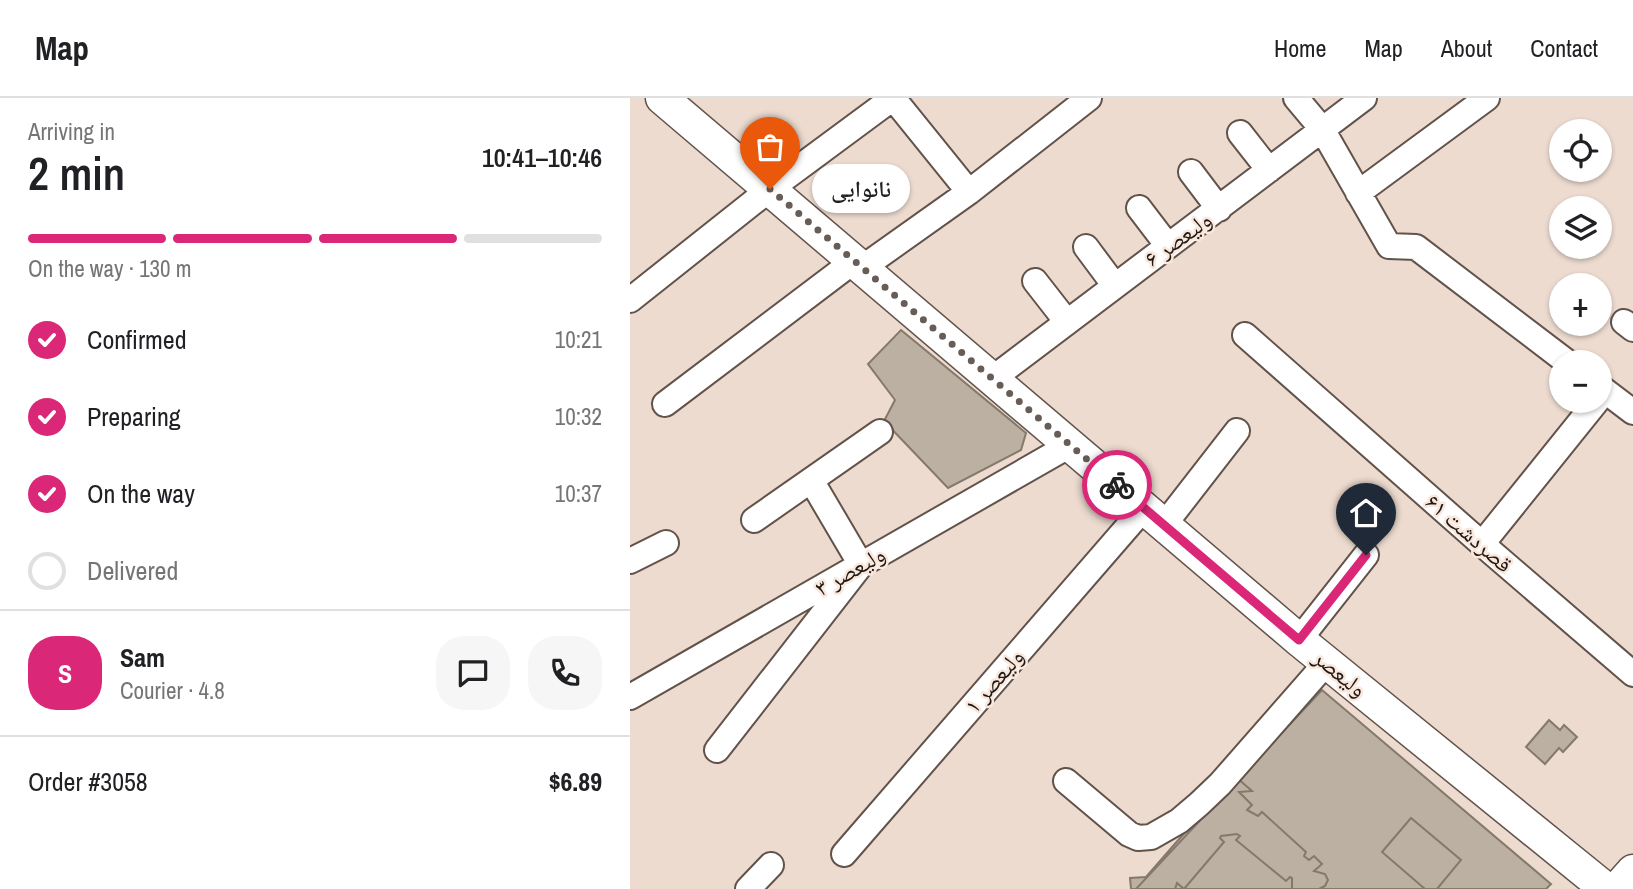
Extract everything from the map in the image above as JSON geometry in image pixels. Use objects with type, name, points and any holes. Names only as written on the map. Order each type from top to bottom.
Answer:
[{"type":"main road","name":"ولیعصر","points":[[668,100],[1299,640],[1606,889]]},
{"type":"main road","points":[[1618,889],[1633,871]]},
{"type":"street","points":[[630,300],[770,189],[893,98],[969,192]]},
{"type":"street","points":[[665,404],[858,264],[969,192],[1089,98]]},
{"type":"street","points":[[1296,98],[1322,130],[1389,246],[1416,247],[1551,350]]},
{"type":"street","name":"۶ ولیعصر","points":[[992,379],[1364,98]]},
{"type":"street","points":[[1358,193],[1487,98]]},
{"type":"street","points":[[1240,133],[1269,170]]},
{"type":"street","points":[[1191,172],[1219,209]]},
{"type":"street","points":[[1139,208],[1168,246]]},
{"type":"street","points":[[1086,247],[1115,286]]},
{"type":"street","points":[[1035,281],[1067,322]]},
{"type":"street","name":"۶۱ قصردشت","points":[[1245,335],[1633,674]]},
{"type":"street","points":[[1612,401],[1633,412]]},
{"type":"street","points":[[1482,544],[1585,413]]},
{"type":"street","name":"۱ ولیعصر","points":[[844,854],[1154,517],[1237,431]]},
{"type":"street","points":[[754,520],[880,432]]},
{"type":"street","name":"۳ ولیعصر","points":[[630,697],[1070,445]]},
{"type":"street","points":[[717,750],[861,565],[811,481]]},
{"type":"street","points":[[630,561],[666,543]]},
{"type":"street","points":[[1299,640],[1366,555]]},
{"type":"street","points":[[1066,781],[1129,834],[1144,838],[1161,832],[1179,821],[1220,784],[1326,662]]},
{"type":"street","points":[[748,889],[771,865]]},
{"type":"building","points":[[901,330],[1026,433],[1021,450],[948,488],[884,421],[895,400],[868,364]]},
{"type":"building","points":[[1322,690],[1551,884],[1546,889],[1136,889]]},
{"type":"building","points":[[1549,720],[1560,730],[1564,725],[1577,737],[1563,752],[1559,748],[1545,764],[1526,747]]},
{"type":"building","points":[[1237,778],[1252,791],[1239,792],[1252,805],[1247,810],[1258,816],[1262,812],[1306,852],[1304,856],[1309,860],[1314,856],[1322,864],[1314,871],[1325,874],[1328,880],[1325,886],[1319,889],[1292,889],[1292,878],[1286,881],[1236,840],[1240,836],[1237,834],[1221,836],[1224,842],[1184,889],[1177,883],[1175,889],[1131,889],[1130,878],[1146,877]]},
{"type":"building","points":[[1411,818],[1461,860],[1437,889],[1425,889],[1382,852]]},
{"type":"way so far","points":[[770,189],[1117,485]]},
{"type":"place","name":"نانوایی","points":[[770,189]]},
{"type":"route","points":[[1117,485],[1299,640],[1366,555]]}]
